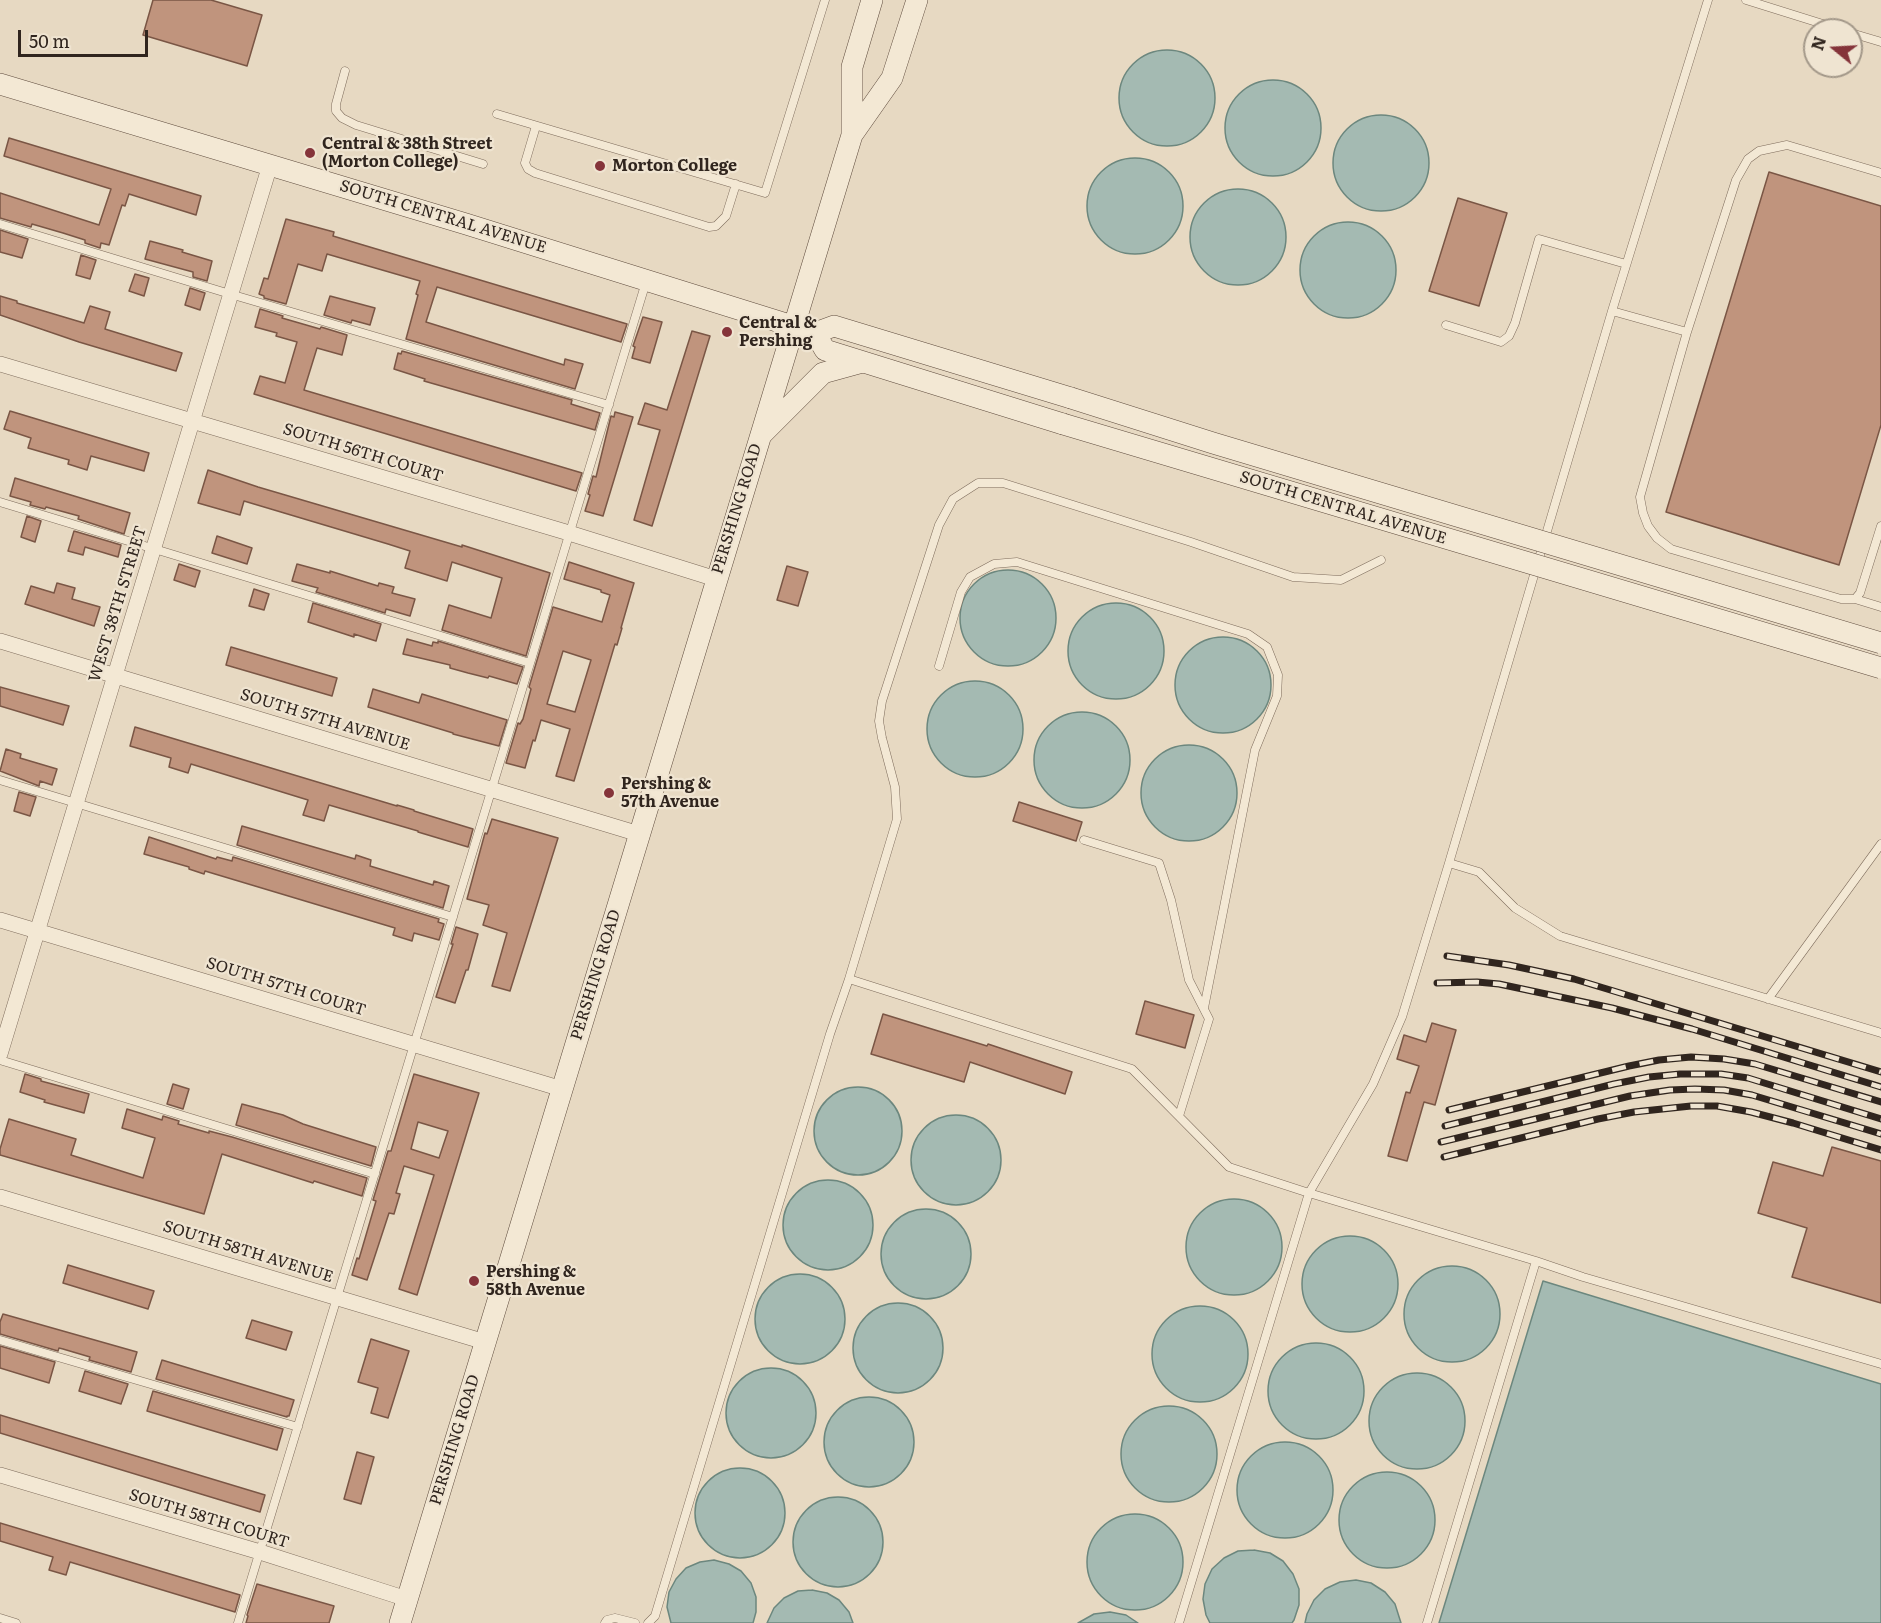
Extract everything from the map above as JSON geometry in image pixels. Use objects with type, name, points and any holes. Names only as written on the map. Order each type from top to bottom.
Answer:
[{"type":"main road","points":[[852,135],[852,67],[872,0]]},
{"type":"main road","points":[[852,135],[892,78],[917,0]]},
{"type":"main road","name":"SOUTH CENTRAL AVENUE","points":[[0,84],[815,333],[834,326],[1213,443],[1881,643]]},
{"type":"main road","name":"PERSHING ROAD","points":[[400,1623],[852,135]]},
{"type":"main road","name":"SOUTH CENTRAL AVENUE","points":[[815,333],[825,350],[863,362],[1063,424],[1881,668]]},
{"type":"main road","points":[[759,437],[823,373],[863,362]]},
{"type":"street","name":"WEST 38TH STREET","points":[[0,1054],[270,165]]},
{"type":"street","name":"SOUTH 56TH COURT","points":[[0,364],[716,579]]},
{"type":"street","name":"SOUTH 57TH AVENUE","points":[[0,641],[639,834]]},
{"type":"street","name":"SOUTH 57TH COURT","points":[[0,920],[562,1089]]},
{"type":"street","name":"SOUTH 58TH AVENUE","points":[[0,1197],[485,1342]]},
{"type":"street","name":"SOUTH 58TH COURT","points":[[0,1475],[260,1552],[407,1599]]},
{"type":"lane","points":[[497,114],[765,193],[825,0]]},
{"type":"lane","points":[[1179,1623],[1309,1193],[1373,1084],[1402,1017],[1626,264],[1708,0]]},
{"type":"lane","points":[[1746,0],[1804,18]]},
{"type":"lane","points":[[1863,36],[1881,41]]},
{"type":"lane","points":[[345,71],[336,104],[336,111],[342,118],[356,126],[483,165]]},
{"type":"lane","points":[[536,126],[525,163],[528,169],[709,227],[716,226],[726,216],[736,184]]},
{"type":"lane","points":[[1881,173],[1787,145],[1759,151],[1748,159],[1736,180],[1687,332],[1640,497],[1648,526],[1657,538],[1671,549],[1841,599],[1855,599],[1881,607]]},
{"type":"lane","points":[[0,224],[609,405]]},
{"type":"lane","points":[[1446,326],[1501,342],[1509,336],[1539,239],[1626,264]]},
{"type":"lane","points":[[238,1623],[646,280]]},
{"type":"lane","points":[[1612,311],[1687,332]]},
{"type":"lane","points":[[648,1623],[656,1616],[897,819],[895,788],[879,721],[882,701],[939,525],[953,499],[978,483],[1003,483],[1191,542],[1293,578],[1341,580],[1380,560]]},
{"type":"lane","points":[[0,502],[530,663]]},
{"type":"lane","points":[[1855,599],[1860,593],[1881,526]]},
{"type":"lane","points":[[939,666],[961,592],[970,577],[994,564],[1017,562],[1248,634],[1267,646],[1278,675],[1277,696],[1255,750],[1204,1008]]},
{"type":"lane","points":[[0,780],[453,917]]},
{"type":"lane","points":[[1084,840],[1159,863],[1171,900],[1189,980],[1209,1019],[1179,1116]]},
{"type":"lane","points":[[1768,999],[1881,844]]},
{"type":"lane","points":[[1449,863],[1479,872],[1515,909],[1560,936],[1881,1033]]},
{"type":"lane","points":[[849,979],[1132,1069],[1229,1167],[1583,1277],[1881,1364]]},
{"type":"lane","points":[[0,1060],[375,1174]]},
{"type":"lane","points":[[1428,1623],[1536,1262]]},
{"type":"lane","points":[[0,1340],[298,1427]]},
{"type":"lane","points":[[0,1618],[16,1623]]},
{"type":"lane","points":[[605,1623],[615,1618],[634,1623]]},
{"type":"water","points":[[1167,50],[1185,54],[1201,64],[1211,80],[1215,98],[1211,116],[1201,132],[1185,142],[1167,146],[1149,142],[1133,132],[1123,116],[1119,98],[1123,80],[1133,64],[1149,54]]},
{"type":"water","points":[[1273,80],[1291,84],[1307,94],[1317,110],[1321,128],[1317,146],[1307,162],[1291,172],[1273,176],[1255,172],[1239,162],[1229,146],[1225,128],[1229,110],[1239,94],[1255,84]]},
{"type":"water","points":[[1381,115],[1399,119],[1415,129],[1425,145],[1429,163],[1425,181],[1415,197],[1399,207],[1381,211],[1363,207],[1347,197],[1337,181],[1333,163],[1337,145],[1347,129],[1363,119]]},
{"type":"water","points":[[1135,158],[1153,162],[1169,172],[1179,188],[1183,206],[1179,224],[1169,240],[1153,250],[1135,254],[1117,250],[1101,240],[1091,224],[1087,206],[1091,188],[1101,172],[1117,162]]},
{"type":"water","points":[[1238,189],[1256,193],[1272,203],[1282,219],[1286,237],[1282,255],[1272,271],[1256,281],[1238,285],[1220,281],[1204,271],[1194,255],[1190,237],[1194,219],[1204,203],[1220,193]]},
{"type":"water","points":[[1348,222],[1366,226],[1382,236],[1392,252],[1396,270],[1392,288],[1382,304],[1366,314],[1348,318],[1330,314],[1314,304],[1304,288],[1300,270],[1304,252],[1314,236],[1330,226]]},
{"type":"water","points":[[1008,570],[1026,574],[1042,584],[1052,600],[1056,618],[1052,636],[1042,652],[1026,662],[1008,666],[990,662],[974,652],[964,636],[960,618],[964,600],[974,584],[990,574]]},
{"type":"water","points":[[1116,603],[1134,607],[1150,617],[1160,633],[1164,651],[1160,669],[1150,685],[1134,695],[1116,699],[1098,695],[1082,685],[1072,669],[1068,651],[1072,633],[1082,617],[1098,607]]},
{"type":"water","points":[[1223,637],[1241,641],[1257,651],[1267,667],[1271,685],[1267,703],[1257,719],[1241,729],[1223,733],[1205,729],[1189,719],[1179,703],[1175,685],[1179,667],[1189,651],[1205,641]]},
{"type":"water","points":[[975,681],[993,685],[1009,695],[1019,711],[1023,729],[1019,747],[1009,763],[993,773],[975,777],[957,773],[941,763],[931,747],[927,729],[931,711],[941,695],[957,685]]},
{"type":"water","points":[[1082,712],[1100,716],[1116,726],[1126,742],[1130,760],[1126,778],[1116,794],[1100,804],[1082,808],[1064,804],[1048,794],[1038,778],[1034,760],[1038,742],[1048,726],[1064,716]]},
{"type":"water","points":[[1189,745],[1207,749],[1223,759],[1233,775],[1237,793],[1233,811],[1223,827],[1207,837],[1189,841],[1171,837],[1155,827],[1145,811],[1141,793],[1145,775],[1155,759],[1171,749]]},
{"type":"water","points":[[849,1087],[867,1087],[883,1094],[895,1106],[902,1122],[902,1140],[895,1156],[883,1168],[867,1175],[849,1175],[833,1168],[821,1156],[814,1140],[814,1122],[821,1106],[833,1094]]},
{"type":"water","points":[[956,1115],[981,1123],[993,1135],[1001,1160],[993,1185],[981,1197],[956,1205],[931,1197],[919,1185],[911,1160],[919,1135],[931,1123]]},
{"type":"water","points":[[828,1180],[853,1188],[865,1200],[873,1225],[865,1250],[853,1262],[828,1270],[803,1262],[791,1250],[783,1225],[791,1200],[803,1188]]},
{"type":"water","points":[[1234,1199],[1252,1203],[1268,1213],[1278,1229],[1282,1247],[1278,1265],[1268,1281],[1252,1291],[1234,1295],[1216,1291],[1200,1281],[1190,1265],[1186,1247],[1190,1229],[1200,1213],[1216,1203]]},
{"type":"water","points":[[926,1209],[951,1217],[963,1229],[971,1254],[963,1279],[951,1291],[926,1299],[901,1291],[889,1279],[881,1254],[889,1229],[901,1217]]},
{"type":"water","points":[[1350,1236],[1368,1240],[1384,1250],[1394,1266],[1398,1284],[1394,1302],[1384,1318],[1368,1328],[1350,1332],[1332,1328],[1316,1318],[1306,1302],[1302,1284],[1306,1266],[1316,1250],[1332,1240]]},
{"type":"water","points":[[1452,1266],[1470,1270],[1486,1280],[1496,1296],[1500,1314],[1496,1332],[1486,1348],[1470,1358],[1452,1362],[1434,1358],[1418,1348],[1408,1332],[1404,1314],[1408,1296],[1418,1280],[1434,1270]]},
{"type":"water","points":[[800,1274],[825,1282],[837,1294],[845,1319],[837,1344],[825,1356],[800,1364],[775,1356],[763,1344],[755,1319],[763,1294],[775,1282]]},
{"type":"water","points":[[1543,1281],[1881,1384],[1881,1623],[1439,1623]]},
{"type":"water","points":[[898,1303],[923,1311],[935,1323],[943,1348],[935,1373],[923,1385],[898,1393],[873,1385],[861,1373],[853,1348],[861,1323],[873,1311]]},
{"type":"water","points":[[1200,1306],[1218,1310],[1234,1320],[1244,1336],[1248,1354],[1244,1372],[1234,1388],[1218,1398],[1200,1402],[1182,1398],[1166,1388],[1156,1372],[1152,1354],[1156,1336],[1166,1320],[1182,1310]]},
{"type":"water","points":[[1316,1343],[1334,1347],[1350,1357],[1360,1373],[1364,1391],[1360,1409],[1350,1425],[1334,1435],[1316,1439],[1298,1435],[1282,1425],[1272,1409],[1268,1391],[1272,1373],[1282,1357],[1298,1347]]},
{"type":"water","points":[[771,1368],[796,1376],[808,1388],[816,1413],[808,1438],[796,1450],[771,1458],[746,1450],[734,1438],[726,1413],[734,1388],[746,1376]]},
{"type":"water","points":[[1417,1373],[1435,1377],[1451,1387],[1461,1403],[1465,1421],[1461,1439],[1451,1455],[1435,1465],[1417,1469],[1399,1465],[1383,1455],[1373,1439],[1369,1421],[1373,1403],[1383,1387],[1399,1377]]},
{"type":"water","points":[[869,1397],[894,1405],[906,1417],[914,1442],[906,1467],[894,1479],[869,1487],[844,1479],[832,1467],[824,1442],[832,1417],[844,1405]]},
{"type":"water","points":[[1169,1406],[1187,1410],[1203,1420],[1213,1436],[1217,1454],[1213,1472],[1203,1488],[1187,1498],[1169,1502],[1151,1498],[1135,1488],[1125,1472],[1121,1454],[1125,1436],[1135,1420],[1151,1410]]},
{"type":"water","points":[[1285,1442],[1303,1446],[1319,1456],[1329,1472],[1333,1490],[1329,1508],[1319,1524],[1303,1534],[1285,1538],[1267,1534],[1251,1524],[1241,1508],[1237,1490],[1241,1472],[1251,1456],[1267,1446]]},
{"type":"water","points":[[740,1468],[765,1476],[777,1488],[785,1513],[777,1538],[765,1550],[740,1558],[715,1550],[703,1538],[695,1513],[703,1488],[715,1476]]},
{"type":"water","points":[[1387,1472],[1405,1476],[1421,1486],[1431,1502],[1435,1520],[1431,1538],[1421,1554],[1405,1564],[1387,1568],[1369,1564],[1353,1554],[1343,1538],[1339,1520],[1343,1502],[1353,1486],[1369,1476]]},
{"type":"water","points":[[838,1497],[863,1505],[875,1517],[883,1542],[875,1567],[863,1579],[838,1587],[813,1579],[801,1567],[793,1542],[801,1517],[813,1505]]},
{"type":"water","points":[[1135,1514],[1153,1518],[1169,1528],[1179,1544],[1183,1562],[1179,1580],[1169,1596],[1153,1606],[1135,1610],[1117,1606],[1101,1596],[1091,1580],[1087,1562],[1091,1544],[1101,1528],[1117,1518]]},
{"type":"water","points":[[1254,1550],[1270,1553],[1283,1561],[1293,1574],[1299,1589],[1299,1605],[1294,1620],[1292,1623],[1210,1623],[1203,1599],[1205,1584],[1212,1569],[1224,1558],[1238,1551]]},
{"type":"water","points":[[714,1560],[729,1564],[741,1571],[751,1583],[756,1597],[753,1623],[671,1623],[667,1607],[669,1592],[676,1579],[686,1568],[700,1562]]},
{"type":"water","points":[[1356,1580],[1371,1583],[1385,1592],[1395,1604],[1401,1623],[1305,1623],[1314,1600],[1325,1589],[1340,1582]]},
{"type":"water","points":[[812,1590],[827,1593],[839,1600],[849,1612],[853,1623],[767,1623],[774,1608],[784,1598],[798,1591]]},
{"type":"water","points":[[1110,1612],[1126,1615],[1138,1623],[1078,1623],[1094,1614]]},
{"type":"building","points":[[153,0],[211,0],[262,15],[247,66],[143,35]]},
{"type":"building","points":[[9,138],[201,196],[196,215],[129,194],[125,206],[122,205],[109,245],[101,243],[100,248],[63,233],[0,218],[0,193],[99,225],[111,189],[4,156]]},
{"type":"building","points":[[1769,172],[1881,206],[1881,425],[1839,565],[1666,512]]},
{"type":"building","points":[[1458,198],[1507,213],[1479,306],[1429,291]]},
{"type":"building","points":[[286,219],[334,232],[333,236],[627,324],[621,342],[437,287],[426,322],[564,365],[565,359],[583,364],[575,389],[406,339],[420,281],[327,254],[322,271],[298,264],[286,304],[264,298],[259,294],[264,278],[268,279]]},
{"type":"building","points":[[0,230],[28,239],[22,258],[0,252]]},
{"type":"building","points":[[150,241],[212,261],[207,281],[193,277],[193,272],[145,259]]},
{"type":"building","points":[[81,255],[96,260],[90,279],[76,275]]},
{"type":"building","points":[[135,274],[149,278],[144,296],[129,291]]},
{"type":"building","points":[[190,288],[205,293],[200,310],[185,305]]},
{"type":"building","points":[[0,296],[84,323],[90,306],[110,312],[105,329],[182,353],[176,371],[0,315]]},
{"type":"building","points":[[330,296],[375,308],[370,325],[352,320],[351,323],[324,315]]},
{"type":"building","points":[[260,309],[283,316],[282,318],[347,335],[342,355],[317,348],[304,390],[582,473],[576,491],[254,394],[260,376],[285,383],[297,342],[255,327]]},
{"type":"building","points":[[643,317],[662,322],[650,363],[632,358],[635,347],[633,346]]},
{"type":"building","points":[[692,331],[710,336],[652,526],[634,520],[660,430],[638,424],[645,403],[667,410]]},
{"type":"building","points":[[402,351],[572,400],[571,404],[600,413],[595,430],[424,381],[425,379],[394,369],[398,353],[401,354]]},
{"type":"building","points":[[10,411],[149,453],[144,471],[91,456],[87,470],[68,464],[69,460],[28,448],[31,438],[4,429]]},
{"type":"building","points":[[615,412],[633,417],[603,516],[585,511],[611,416],[614,417]]},
{"type":"building","points":[[208,470],[258,487],[462,547],[462,545],[550,573],[526,656],[442,630],[449,605],[491,618],[502,578],[452,562],[447,581],[405,568],[410,551],[388,544],[244,501],[240,515],[198,503]]},
{"type":"building","points":[[15,478],[130,513],[124,534],[78,519],[79,516],[30,505],[31,502],[10,496]]},
{"type":"building","points":[[27,516],[41,521],[35,542],[21,537]]},
{"type":"building","points":[[74,531],[121,545],[118,557],[85,547],[83,555],[68,551]]},
{"type":"building","points":[[217,536],[252,548],[247,564],[212,553]]},
{"type":"building","points":[[569,562],[634,583],[574,781],[556,776],[570,729],[541,720],[525,768],[506,763],[518,723],[520,724],[523,719],[531,689],[529,687],[553,607],[602,622],[610,595],[564,579]],"holes":[[[563,651],[591,660],[575,712],[547,704]]]},
{"type":"building","points":[[179,564],[200,571],[195,587],[174,580]]},
{"type":"building","points":[[297,564],[330,573],[330,571],[378,586],[379,583],[394,587],[392,593],[415,599],[410,616],[386,609],[385,613],[316,592],[318,588],[292,581]]},
{"type":"building","points":[[787,566],[808,572],[798,606],[777,600]]},
{"type":"building","points":[[57,583],[75,588],[72,599],[100,607],[94,626],[25,604],[31,586],[54,593]]},
{"type":"building","points":[[254,589],[269,594],[264,610],[249,606]]},
{"type":"building","points":[[313,603],[381,624],[376,641],[354,634],[354,637],[308,622]]},
{"type":"building","points":[[407,639],[432,646],[433,642],[438,643],[438,641],[523,667],[517,684],[489,676],[488,678],[450,668],[450,665],[403,654]]},
{"type":"building","points":[[231,647],[337,678],[332,696],[226,665]]},
{"type":"building","points":[[0,687],[69,706],[63,725],[0,706]]},
{"type":"building","points":[[373,689],[419,703],[422,694],[507,720],[499,746],[368,707]]},
{"type":"building","points":[[135,727],[473,829],[468,847],[329,805],[324,821],[303,815],[308,800],[191,764],[188,773],[169,767],[171,758],[130,746]]},
{"type":"building","points":[[6,749],[21,754],[20,758],[57,769],[52,785],[40,781],[39,786],[0,771]]},
{"type":"building","points":[[19,792],[36,797],[30,816],[14,811]]},
{"type":"building","points":[[1019,802],[1082,822],[1076,841],[1013,821]]},
{"type":"building","points":[[492,819],[558,838],[510,991],[492,986],[507,933],[483,925],[489,905],[467,899],[485,833],[487,834]]},
{"type":"building","points":[[242,826],[355,859],[356,855],[371,860],[370,866],[433,885],[434,881],[449,886],[443,908],[237,845]]},
{"type":"building","points":[[149,837],[216,859],[217,857],[232,861],[233,857],[439,919],[438,922],[444,924],[439,940],[414,933],[412,941],[393,935],[395,928],[205,871],[204,874],[189,869],[189,867],[144,854]]},
{"type":"building","points":[[456,927],[478,934],[468,970],[466,970],[455,1003],[436,997]]},
{"type":"building","points":[[1145,1001],[1194,1015],[1185,1048],[1136,1034]]},
{"type":"building","points":[[883,1014],[987,1046],[988,1044],[1072,1072],[1065,1094],[970,1062],[964,1082],[871,1054]]},
{"type":"building","points":[[1432,1023],[1456,1030],[1435,1105],[1424,1102],[1407,1161],[1388,1156],[1406,1092],[1410,1093],[1419,1066],[1397,1059],[1404,1035],[1426,1042]]},
{"type":"building","points":[[25,1074],[41,1079],[41,1081],[89,1094],[84,1113],[44,1102],[45,1100],[20,1092]]},
{"type":"building","points":[[414,1074],[479,1093],[417,1295],[399,1289],[434,1175],[404,1166],[396,1193],[400,1194],[394,1214],[389,1213],[367,1280],[352,1275],[376,1201],[373,1200],[388,1151],[391,1151]],"holes":[[[418,1122],[448,1131],[439,1158],[411,1149]]]},
{"type":"building","points":[[173,1084],[189,1089],[183,1109],[167,1104]]},
{"type":"building","points":[[242,1104],[283,1115],[303,1124],[376,1147],[371,1166],[236,1125]]},
{"type":"building","points":[[127,1109],[162,1120],[163,1116],[179,1121],[178,1124],[232,1137],[367,1178],[362,1196],[222,1154],[204,1214],[0,1155],[9,1119],[76,1139],[71,1155],[143,1178],[155,1138],[122,1128]]},
{"type":"building","points":[[1832,1147],[1881,1161],[1881,1303],[1792,1277],[1807,1228],[1758,1213],[1773,1162],[1823,1176]]},
{"type":"building","points":[[68,1265],[154,1291],[148,1309],[63,1283]]},
{"type":"building","points":[[3,1314],[137,1352],[131,1372],[89,1360],[90,1357],[63,1349],[59,1348],[58,1351],[0,1334]]},
{"type":"building","points":[[252,1320],[292,1332],[286,1350],[246,1338]]},
{"type":"building","points":[[371,1339],[409,1351],[388,1418],[371,1413],[378,1388],[358,1382]]},
{"type":"building","points":[[0,1346],[55,1362],[49,1383],[0,1368]]},
{"type":"building","points":[[162,1360],[294,1400],[289,1416],[156,1379]]},
{"type":"building","points":[[85,1371],[128,1384],[121,1404],[79,1391]]},
{"type":"building","points":[[153,1391],[283,1429],[277,1450],[147,1411]]},
{"type":"building","points":[[0,1415],[265,1495],[260,1512],[0,1433]]},
{"type":"building","points":[[357,1452],[374,1457],[361,1504],[344,1499]]},
{"type":"building","points":[[0,1523],[240,1595],[235,1612],[70,1562],[66,1575],[49,1570],[53,1557],[0,1541]]},
{"type":"building","points":[[257,1584],[334,1606],[329,1623],[246,1623]]},
{"type":"railway","points":[[1447,956],[1509,965],[1574,979],[1881,1072]]},
{"type":"railway","points":[[1437,983],[1499,984],[1612,1008],[1692,1029],[1881,1087]]},
{"type":"railway","points":[[1449,1110],[1629,1066],[1691,1057],[1755,1064],[1881,1102]]},
{"type":"railway","points":[[1445,1126],[1614,1084],[1680,1074],[1721,1074],[1748,1078],[1881,1119]]},
{"type":"railway","points":[[1441,1142],[1630,1096],[1695,1089],[1724,1090],[1752,1095],[1881,1134]]},
{"type":"railway","points":[[1444,1157],[1598,1119],[1634,1112],[1691,1106],[1717,1106],[1751,1112],[1881,1150]]},
{"type":"place","name":"Central & 38th Street (Morton College)","points":[[310,153]]},
{"type":"place","name":"Morton College","points":[[600,166]]},
{"type":"place","name":"Central & Pershing","points":[[727,332]]},
{"type":"place","name":"Pershing & 57th Avenue","points":[[609,793]]},
{"type":"place","name":"Pershing & 58th Avenue","points":[[474,1281]]}]
